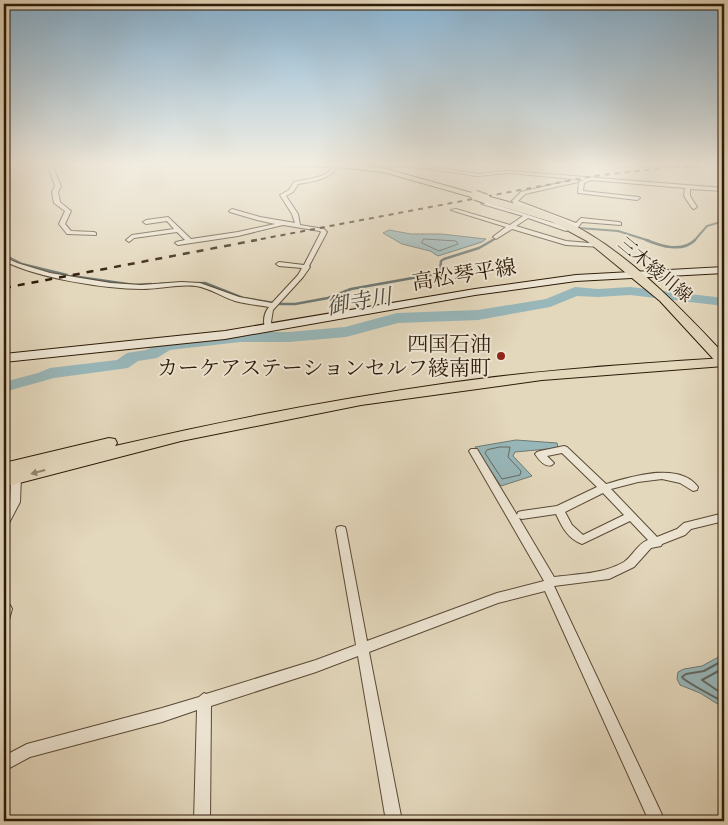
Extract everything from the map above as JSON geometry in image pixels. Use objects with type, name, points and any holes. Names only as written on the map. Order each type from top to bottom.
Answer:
[{"type":"main road","name":"三木綾川線","points":[[487,202],[542,215],[574,227],[661,295],[722,357]]},
{"type":"main road","name":"高松琴平線","points":[[4,358],[269,328],[522,285],[576,278],[724,270]]},
{"type":"main road","points":[[8,476],[200,431],[356,400],[478,382],[722,357]]},
{"type":"street","points":[[57,202],[68,211],[62,224],[68,233],[94,234]]},
{"type":"street","points":[[288,202],[295,214],[298,226]]},
{"type":"street","points":[[488,202],[512,206],[574,227]]},
{"type":"street","points":[[512,206],[515,202]]},
{"type":"street","points":[[690,202],[694,207]]},
{"type":"street","points":[[512,206],[527,216],[566,229],[574,227],[581,220],[619,224]]},
{"type":"street","points":[[454,210],[566,243],[600,246]]},
{"type":"street","points":[[232,211],[284,224],[322,230],[324,232],[307,267],[268,316],[269,328]]},
{"type":"street","points":[[496,237],[527,216]]},
{"type":"street","points":[[146,222],[168,218],[189,241]]},
{"type":"street","points":[[178,243],[238,234],[284,224]]},
{"type":"street","points":[[129,240],[132,237],[177,230]]},
{"type":"street","points":[[4,259],[37,270],[82,280],[122,286],[204,285],[237,299],[276,304]]},
{"type":"street","points":[[279,264],[307,267]]},
{"type":"street","points":[[549,463],[540,454],[564,449],[657,542]]},
{"type":"street","points":[[474,451],[549,583],[657,821]]},
{"type":"street","points":[[522,515],[558,510],[604,488],[653,476],[670,475],[683,478],[693,486]]},
{"type":"street","points":[[4,522],[15,502],[8,476]]},
{"type":"street","points":[[558,510],[568,528],[582,540],[631,516]]},
{"type":"street","points":[[4,764],[27,751],[162,714],[361,650],[497,598],[549,583],[606,576],[630,564],[647,545],[681,532],[688,526],[724,518]]},
{"type":"street","points":[[341,530],[361,650],[394,821]]},
{"type":"street","points":[[202,821],[204,700]]},
{"type":"water","points":[[389,230],[411,234],[441,234],[486,239],[438,256],[430,251],[402,244],[383,233]]},
{"type":"water","points":[[516,440],[557,443],[558,448],[515,452],[513,456],[532,476],[501,486],[475,447]]},
{"type":"water","points":[[724,654],[724,708],[700,693],[680,685],[677,679],[678,672],[702,666]]},
{"type":"waterway","points":[[695,240],[707,226],[724,221]]},
{"type":"waterway","points":[[579,228],[618,231],[650,241]]},
{"type":"waterway","points":[[491,241],[505,233]]},
{"type":"waterway","points":[[160,284],[205,283],[243,298],[280,304],[295,304],[328,298],[351,289],[435,274],[440,271],[441,261],[444,259],[479,248],[493,240]]},
{"type":"waterway","points":[[646,240],[671,247],[684,246],[695,240]]},
{"type":"waterway","points":[[4,255],[22,264],[67,275]]},
{"type":"waterway","points":[[72,276],[134,285],[151,284]]},
{"type":"waterway","name":"御寺川","points":[[4,387],[44,377],[50,373],[122,364],[133,357],[151,354],[166,346],[240,337],[289,337],[346,332],[397,318],[478,315],[550,303],[575,291],[598,293],[630,291],[724,302]]},
{"type":"railway","points":[[251,241],[459,202]]},
{"type":"railway","points":[[4,288],[257,240]]},
{"type":"place","name":"四国石油 カーケアステーションセルフ綾南町","points":[[501,356]]}]
